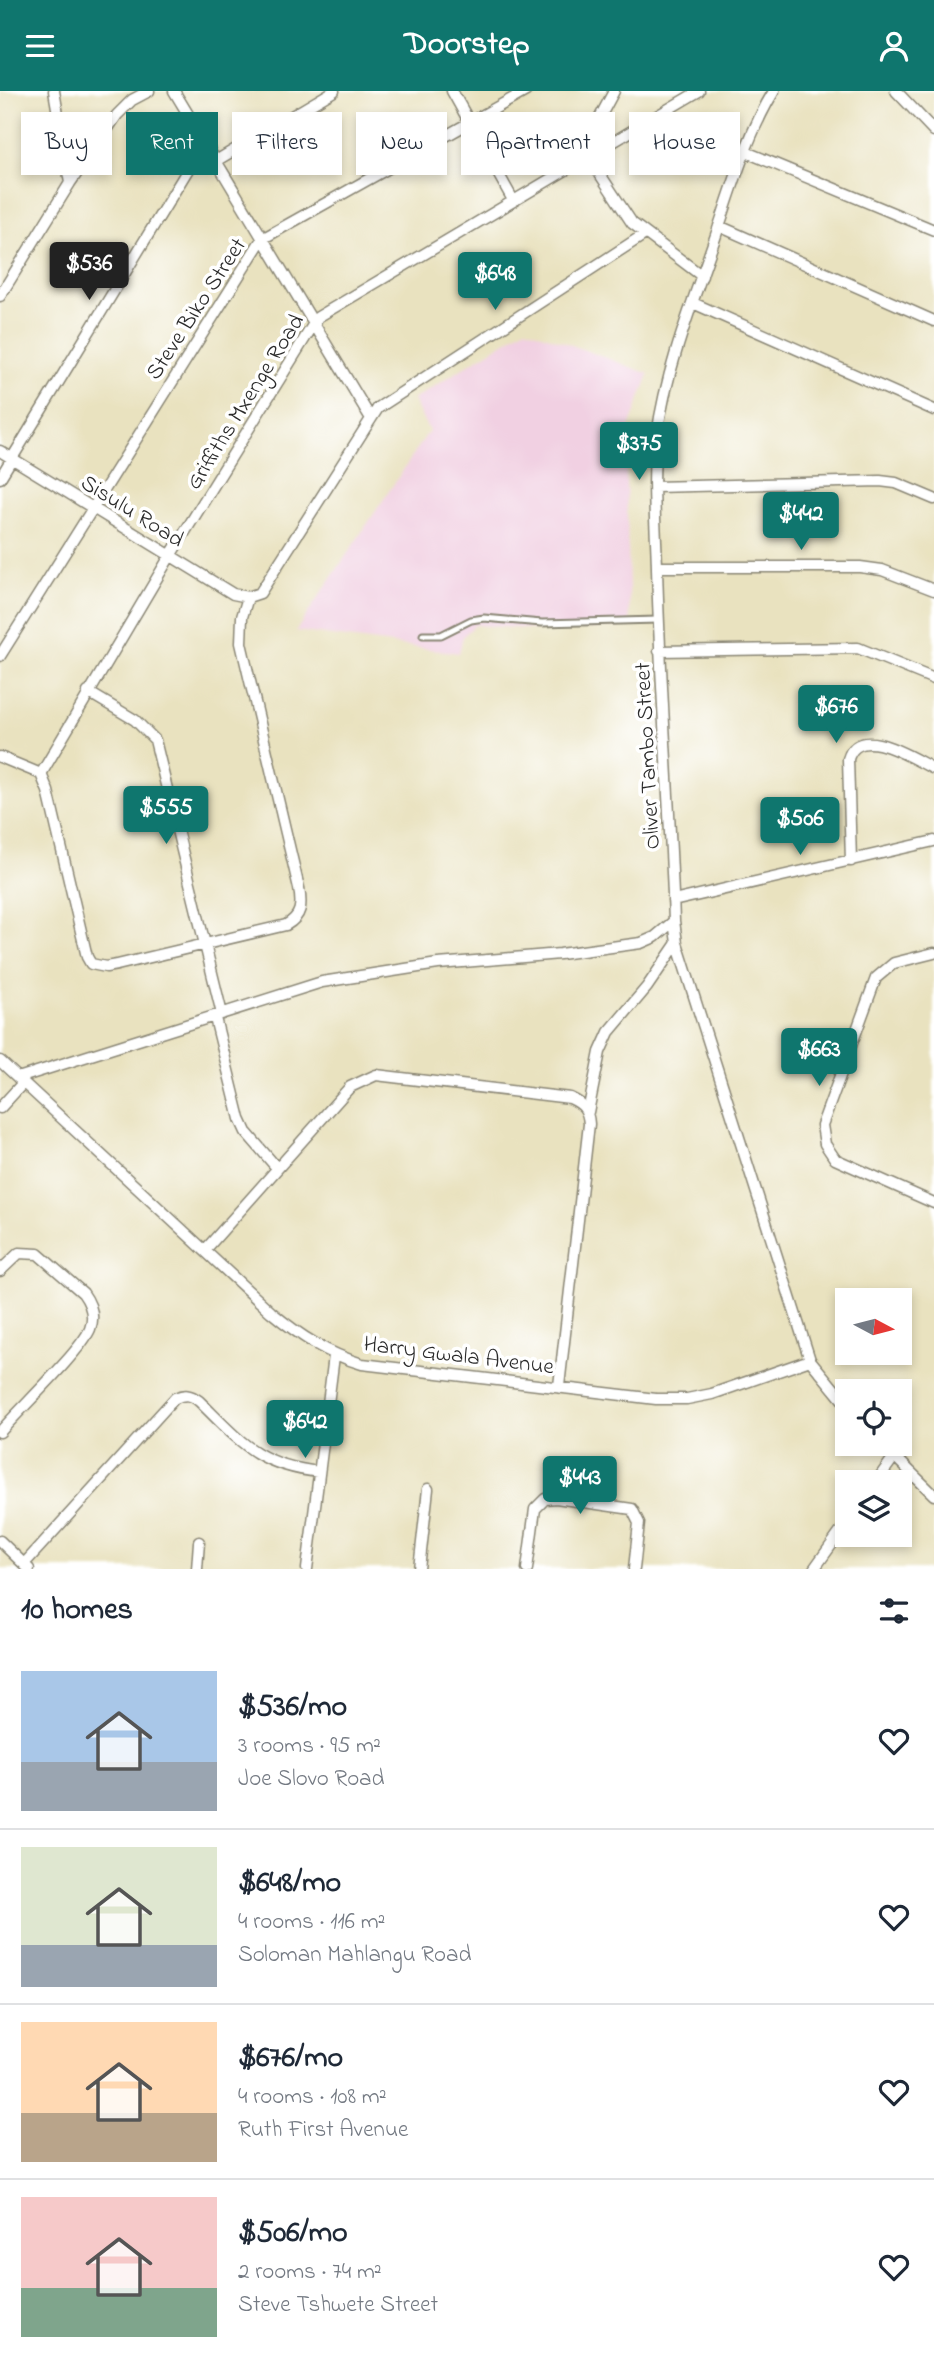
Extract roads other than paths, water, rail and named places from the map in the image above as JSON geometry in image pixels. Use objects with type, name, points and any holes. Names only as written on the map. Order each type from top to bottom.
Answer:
[{"type":"street","points":[[54,91],[70,183]]},
{"type":"street","points":[[0,296],[70,183],[117,115],[132,100],[149,91]]},
{"type":"street","points":[[174,91],[186,112]]},
{"type":"street","points":[[218,160],[334,91]]},
{"type":"street","points":[[452,91],[464,112]]},
{"type":"street","name":"Steve Biko Street","points":[[488,112],[526,91]]},
{"type":"street","points":[[603,112],[614,91]]},
{"type":"street","name":"Griffiths Mxenge Road","points":[[615,140],[699,91]]},
{"type":"street","name":"Oliver Tambo Street","points":[[774,91],[746,152],[719,226],[693,303],[660,417],[655,487],[659,651],[666,718],[677,943],[810,1360],[835,1390]]},
{"type":"street","points":[[896,91],[934,131]]},
{"type":"street","name":"Steve Biko Street","points":[[0,656],[91,506],[262,239],[461,127]]},
{"type":"street","points":[[746,152],[934,230]]},
{"type":"street","points":[[218,168],[370,417]]},
{"type":"street","points":[[0,478],[185,175]]},
{"type":"street","points":[[499,175],[513,200]]},
{"type":"street","name":"Griffiths Mxenge Road","points":[[41,774],[170,556],[312,325],[328,308],[556,175]]},
{"type":"street","points":[[600,175],[632,223],[702,276]]},
{"type":"street","points":[[719,226],[934,321]]},
{"type":"street","points":[[0,757],[41,774],[48,791],[87,957],[91,964],[106,967],[295,921],[300,912],[299,888],[241,643],[242,617],[248,597],[260,593],[370,417],[388,399],[645,235]]},
{"type":"street","points":[[693,303],[934,410]]},
{"type":"street","name":"Sisulu Road","points":[[0,451],[233,594],[248,597]]},
{"type":"street","points":[[655,487],[880,481],[896,483],[934,499]]},
{"type":"street","points":[[657,567],[860,567],[882,570],[934,590]]},
{"type":"street","points":[[659,651],[858,648],[934,678]]},
{"type":"street","points":[[88,692],[135,720],[155,740],[206,942],[218,1016],[240,1119],[246,1132],[277,1168]]},
{"type":"street","points":[[851,861],[848,759],[853,747],[868,742],[877,744],[934,769]]},
{"type":"street","points":[[673,901],[934,841]]},
{"type":"street","points":[[0,1108],[20,1081],[160,1031],[218,1016],[322,982],[367,974],[641,943],[674,922]]},
{"type":"street","points":[[559,1385],[588,1112],[600,1052],[609,1032],[647,987],[677,943]]},
{"type":"street","points":[[934,953],[894,963],[876,978],[822,1125],[825,1144],[835,1159],[934,1203]]},
{"type":"street","name":"Harry Gwala Avenue","points":[[0,1061],[271,1312],[302,1338],[334,1356],[362,1364],[559,1385],[656,1399],[687,1399],[712,1394],[810,1360]]},
{"type":"street","points":[[206,1249],[350,1087],[376,1075],[570,1098],[582,1104],[588,1112]]},
{"type":"street","points":[[0,1271],[19,1253],[38,1254],[82,1293],[88,1301],[92,1316],[84,1339],[0,1431]]},
{"type":"street","points":[[307,1569],[334,1356]]},
{"type":"street","points":[[0,1541],[27,1567],[175,1398],[183,1395],[191,1395],[199,1401],[264,1459],[281,1466],[319,1472]]},
{"type":"street","points":[[885,1470],[894,1458],[934,1495]]},
{"type":"street","points":[[419,1569],[428,1489]]},
{"type":"street","points":[[527,1569],[535,1510],[545,1499],[632,1509],[639,1523],[634,1569]]},
{"type":"street","points":[[814,1569],[835,1540]]},
{"type":"street","points":[[197,1569],[200,1542]]},
{"type":"lane","points":[[423,635],[441,635],[471,619],[484,618],[542,624],[658,620]]}]
